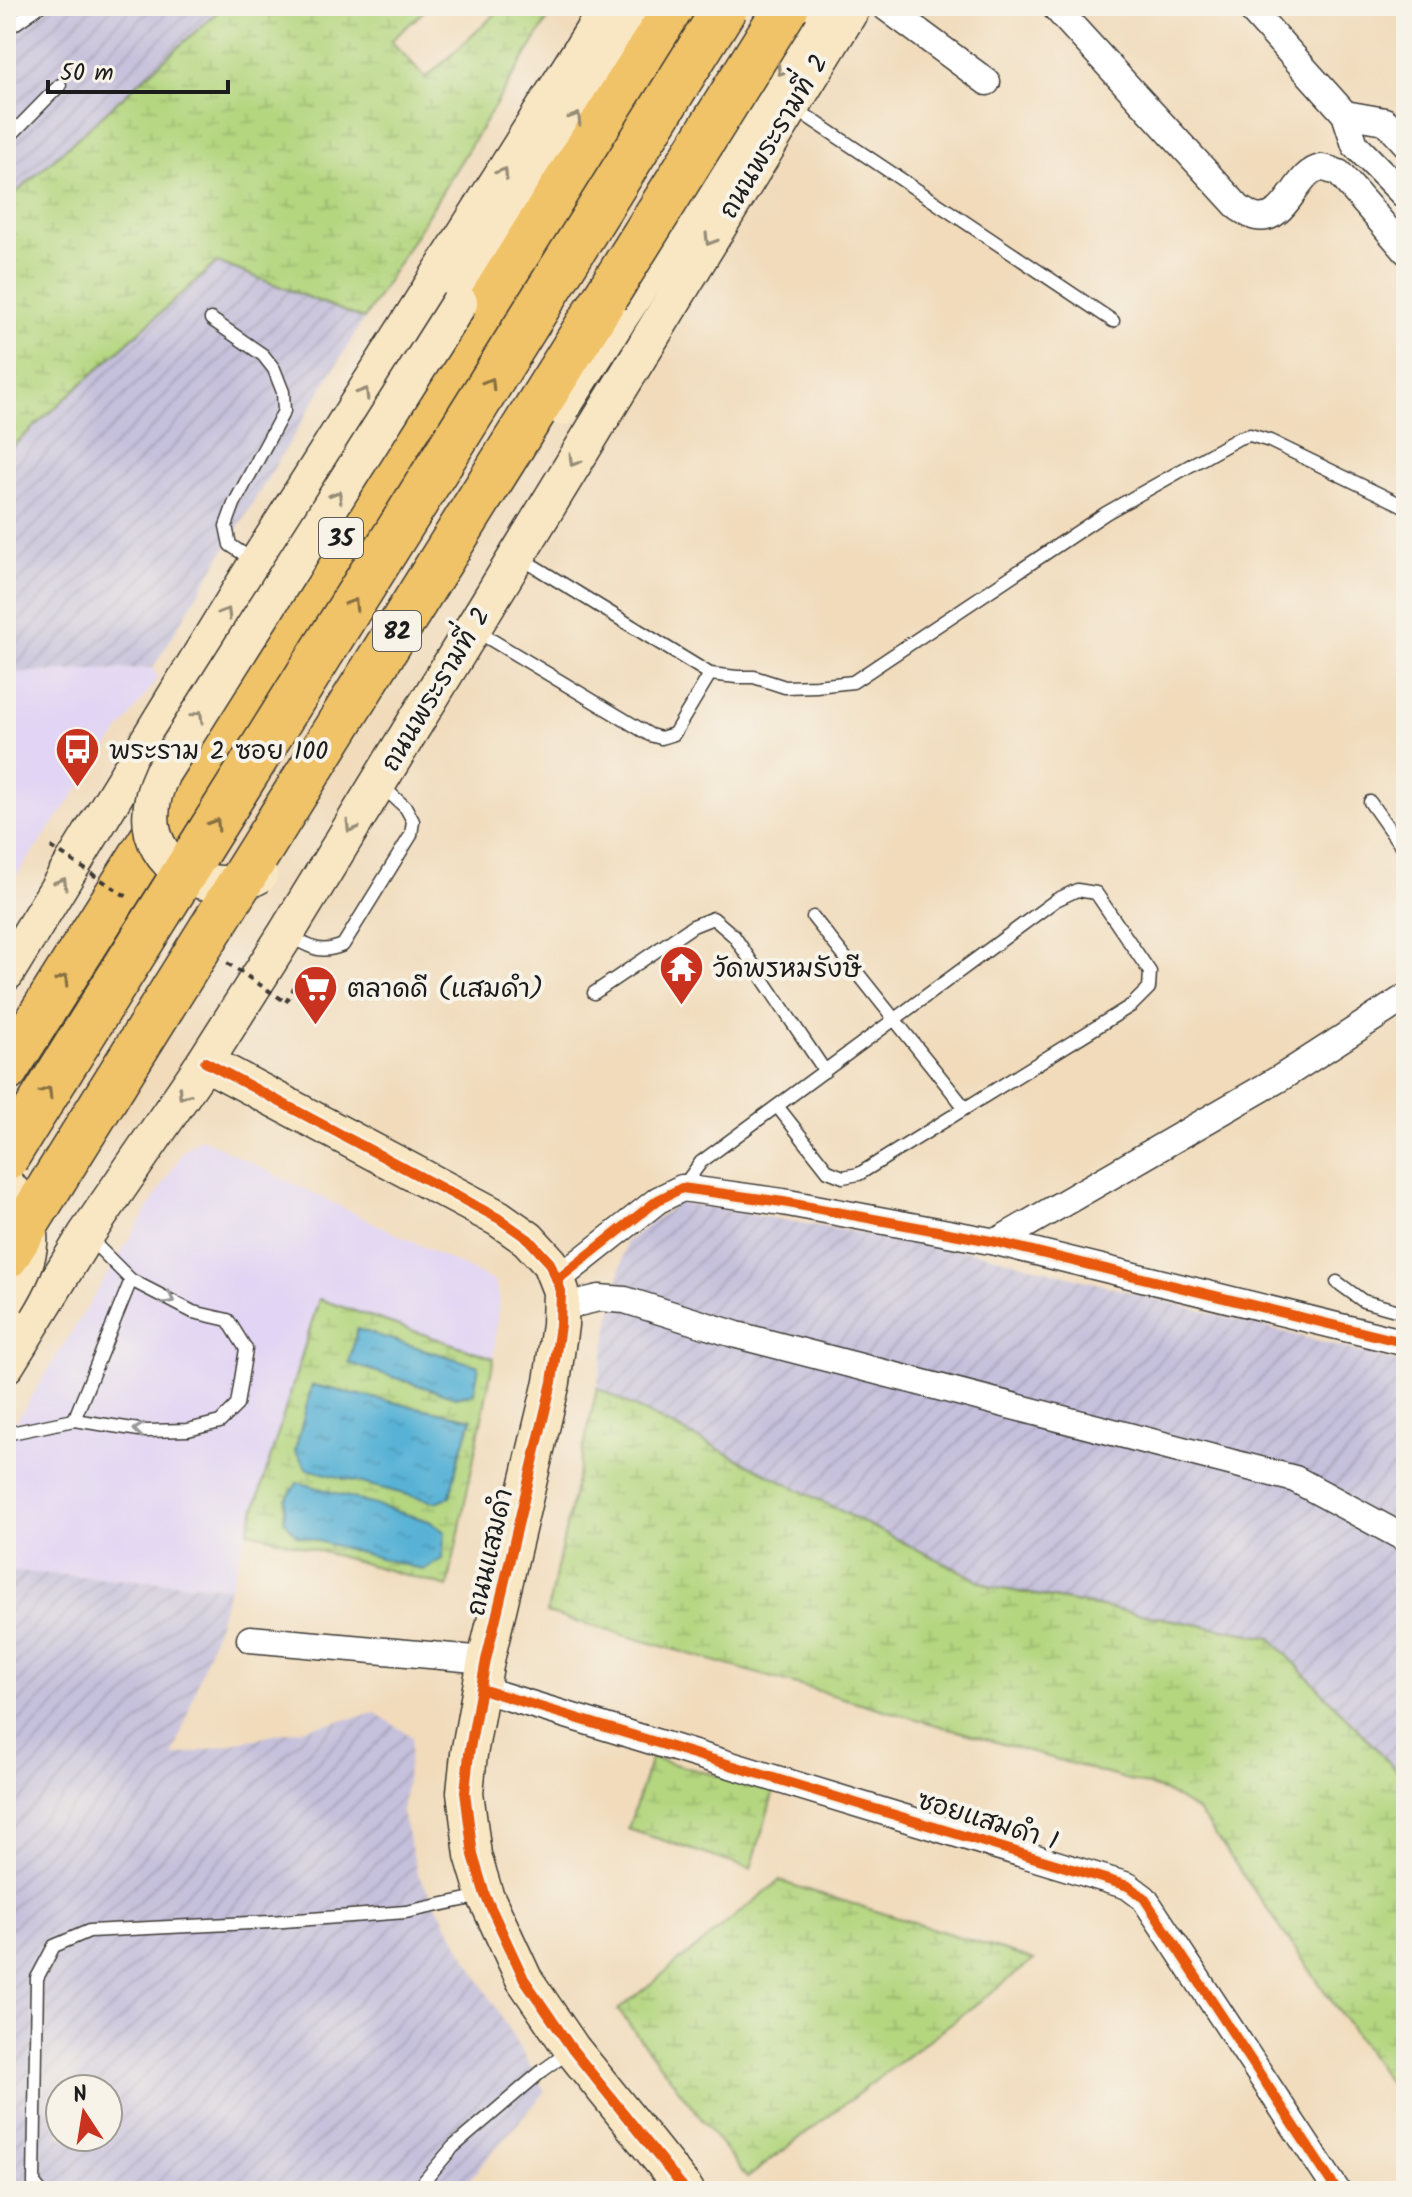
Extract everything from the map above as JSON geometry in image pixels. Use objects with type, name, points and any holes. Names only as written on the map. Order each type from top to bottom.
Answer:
[{"type":"highway","name":"35","points":[[6,1070],[677,6]]},
{"type":"highway","name":"82","points":[[6,1158],[726,6]]},
{"type":"highway","points":[[6,1239],[777,6]]},
{"type":"highway","name":"82","points":[[6,1257],[787,6]]},
{"type":"main road","name":"35","points":[[6,973],[18,927],[257,563],[609,6]]},
{"type":"main road","points":[[647,6],[162,773],[150,811],[153,834],[164,855],[190,877],[206,883],[228,885],[251,879],[270,868],[283,853],[615,324],[826,6]]},
{"type":"main road","name":"ถนนพระรามที่ 2","points":[[6,1365],[86,1235],[205,1062],[286,934],[853,6]]},
{"type":"main road","points":[[205,1062],[498,1218],[528,1239],[550,1263],[559,1293]]},
{"type":"main road","points":[[6,1184],[19,1200],[28,1223],[30,1245],[25,1267],[6,1301]]},
{"type":"main road","name":"ถนนแสมดำ","points":[[559,1293],[560,1325],[552,1382],[483,1674],[469,1754],[465,1792],[473,1855],[485,1895],[524,1979],[572,2049],[686,2191]]},
{"type":"street","points":[[884,6],[987,82]]},
{"type":"street","points":[[1054,6],[1239,208],[1255,217],[1269,217],[1282,207],[1313,171],[1324,167],[1339,173],[1406,251]]},
{"type":"street","points":[[1248,6],[1345,114],[1355,145],[1406,197]]},
{"type":"street","points":[[1345,114],[1385,121],[1406,144]]},
{"type":"street","points":[[1383,173],[1406,151]]},
{"type":"street","points":[[996,1242],[1282,1077],[1406,997]]},
{"type":"street","points":[[559,1293],[658,1200],[682,1188],[783,1202],[1388,1319],[1406,1343]]},
{"type":"street","points":[[559,1293],[625,1300],[752,1339],[1295,1479],[1406,1539]]},
{"type":"street","name":"ซอยแสมดำ 1","points":[[250,1639],[483,1674],[1128,1886],[1144,1898],[1337,2191]]},
{"type":"lane","points":[[6,30],[40,6]]},
{"type":"lane","points":[[6,140],[60,85]]},
{"type":"lane","points":[[792,106],[1113,321]]},
{"type":"lane","points":[[211,319],[263,355],[274,369],[283,392],[284,411],[234,504],[226,526],[230,545],[257,563]]},
{"type":"lane","points":[[517,555],[710,674],[754,677],[785,687],[816,686],[853,682],[1106,513],[1239,438],[1250,435],[1270,441],[1406,507]]},
{"type":"lane","points":[[472,629],[650,735],[661,738],[674,734],[710,674]]},
{"type":"lane","points":[[286,934],[316,950],[330,950],[343,945],[411,835],[413,821],[406,808],[378,782]]},
{"type":"lane","points":[[1370,802],[1406,853]]},
{"type":"lane","points":[[682,1188],[701,1162],[1056,900],[1077,890],[1096,893],[1150,972],[1149,988],[1132,1005],[859,1174],[843,1177],[828,1171],[777,1106]]},
{"type":"lane","points":[[813,917],[965,1108]]},
{"type":"lane","points":[[594,993],[693,926],[713,918],[734,936],[825,1071]]},
{"type":"lane","points":[[6,1434],[74,1420],[146,1431],[188,1430],[220,1422],[237,1405],[246,1349],[228,1320],[193,1312],[131,1280],[86,1235]]},
{"type":"lane","points":[[74,1420],[131,1280]]},
{"type":"lane","points":[[1337,1282],[1388,1319]]},
{"type":"lane","points":[[40,2191],[34,2184],[37,1978],[54,1946],[89,1931],[406,1912],[485,1895]]},
{"type":"lane","points":[[408,2191],[420,2186],[453,2147],[572,2049]]},
{"type":"shaded area","points":[[6,6],[224,6],[6,202]]},
{"type":"shaded area","points":[[217,262],[364,319],[153,668],[6,673],[6,452]]},
{"type":"shaded area","points":[[153,668],[158,678],[6,890],[6,673]]},
{"type":"shaded area","points":[[201,1138],[495,1282],[499,1298],[494,1358],[319,1299],[230,1587],[6,1571],[6,1438],[185,1149]]},
{"type":"shaded area","points":[[679,1202],[984,1254],[1406,1364],[1406,1780],[1271,1638],[992,1587],[597,1388],[626,1242]]},
{"type":"shaded area","points":[[6,1571],[230,1587],[173,1757],[376,1713],[412,1737],[402,1813],[418,1874],[545,2092],[459,2191],[6,2191]]},
{"type":"green space","points":[[224,6],[422,6],[426,9],[391,41],[426,78],[504,6],[556,6],[364,319],[217,262],[6,452],[6,202]]},
{"type":"green space","points":[[319,1299],[494,1358],[448,1587],[248,1531]],"holes":[[[313,1385],[472,1419],[459,1457]]]},
{"type":"green space","points":[[597,1388],[992,1587],[1271,1638],[1406,1780],[1406,2107],[1199,1812],[1163,1790],[547,1613]]},
{"type":"green space","points":[[651,1758],[774,1791],[751,1869],[628,1829]]},
{"type":"green space","points":[[779,1881],[1034,1960],[747,2178],[618,2010]]},
{"type":"water","points":[[357,1329],[479,1366],[474,1393],[455,1397],[349,1363]]},
{"type":"water","points":[[312,1385],[472,1419],[450,1497],[435,1502],[307,1469],[295,1451]]},
{"type":"water","points":[[298,1482],[429,1521],[445,1532],[442,1559],[423,1570],[296,1535],[284,1519],[286,1499]]},
{"type":"cycle path","points":[[205,1062],[498,1218],[528,1239],[550,1263],[561,1291],[560,1325],[552,1382],[486,1660],[469,1754],[465,1792],[473,1855],[485,1895],[524,1979],[572,2049],[686,2191]]},
{"type":"cycle path","points":[[557,1280],[658,1200],[682,1188],[783,1202],[996,1242],[1406,1343]]},
{"type":"cycle path","points":[[481,1689],[1128,1886],[1144,1898],[1337,2191]]},
{"type":"place","name":"พระราม 2 ซอย 100","points":[[78,789]]},
{"type":"place","name":"วัดพรหมรังษี","points":[[682,1007]]},
{"type":"place","name":"ตลาดดี (แสมดำ)","points":[[316,1027]]}]
